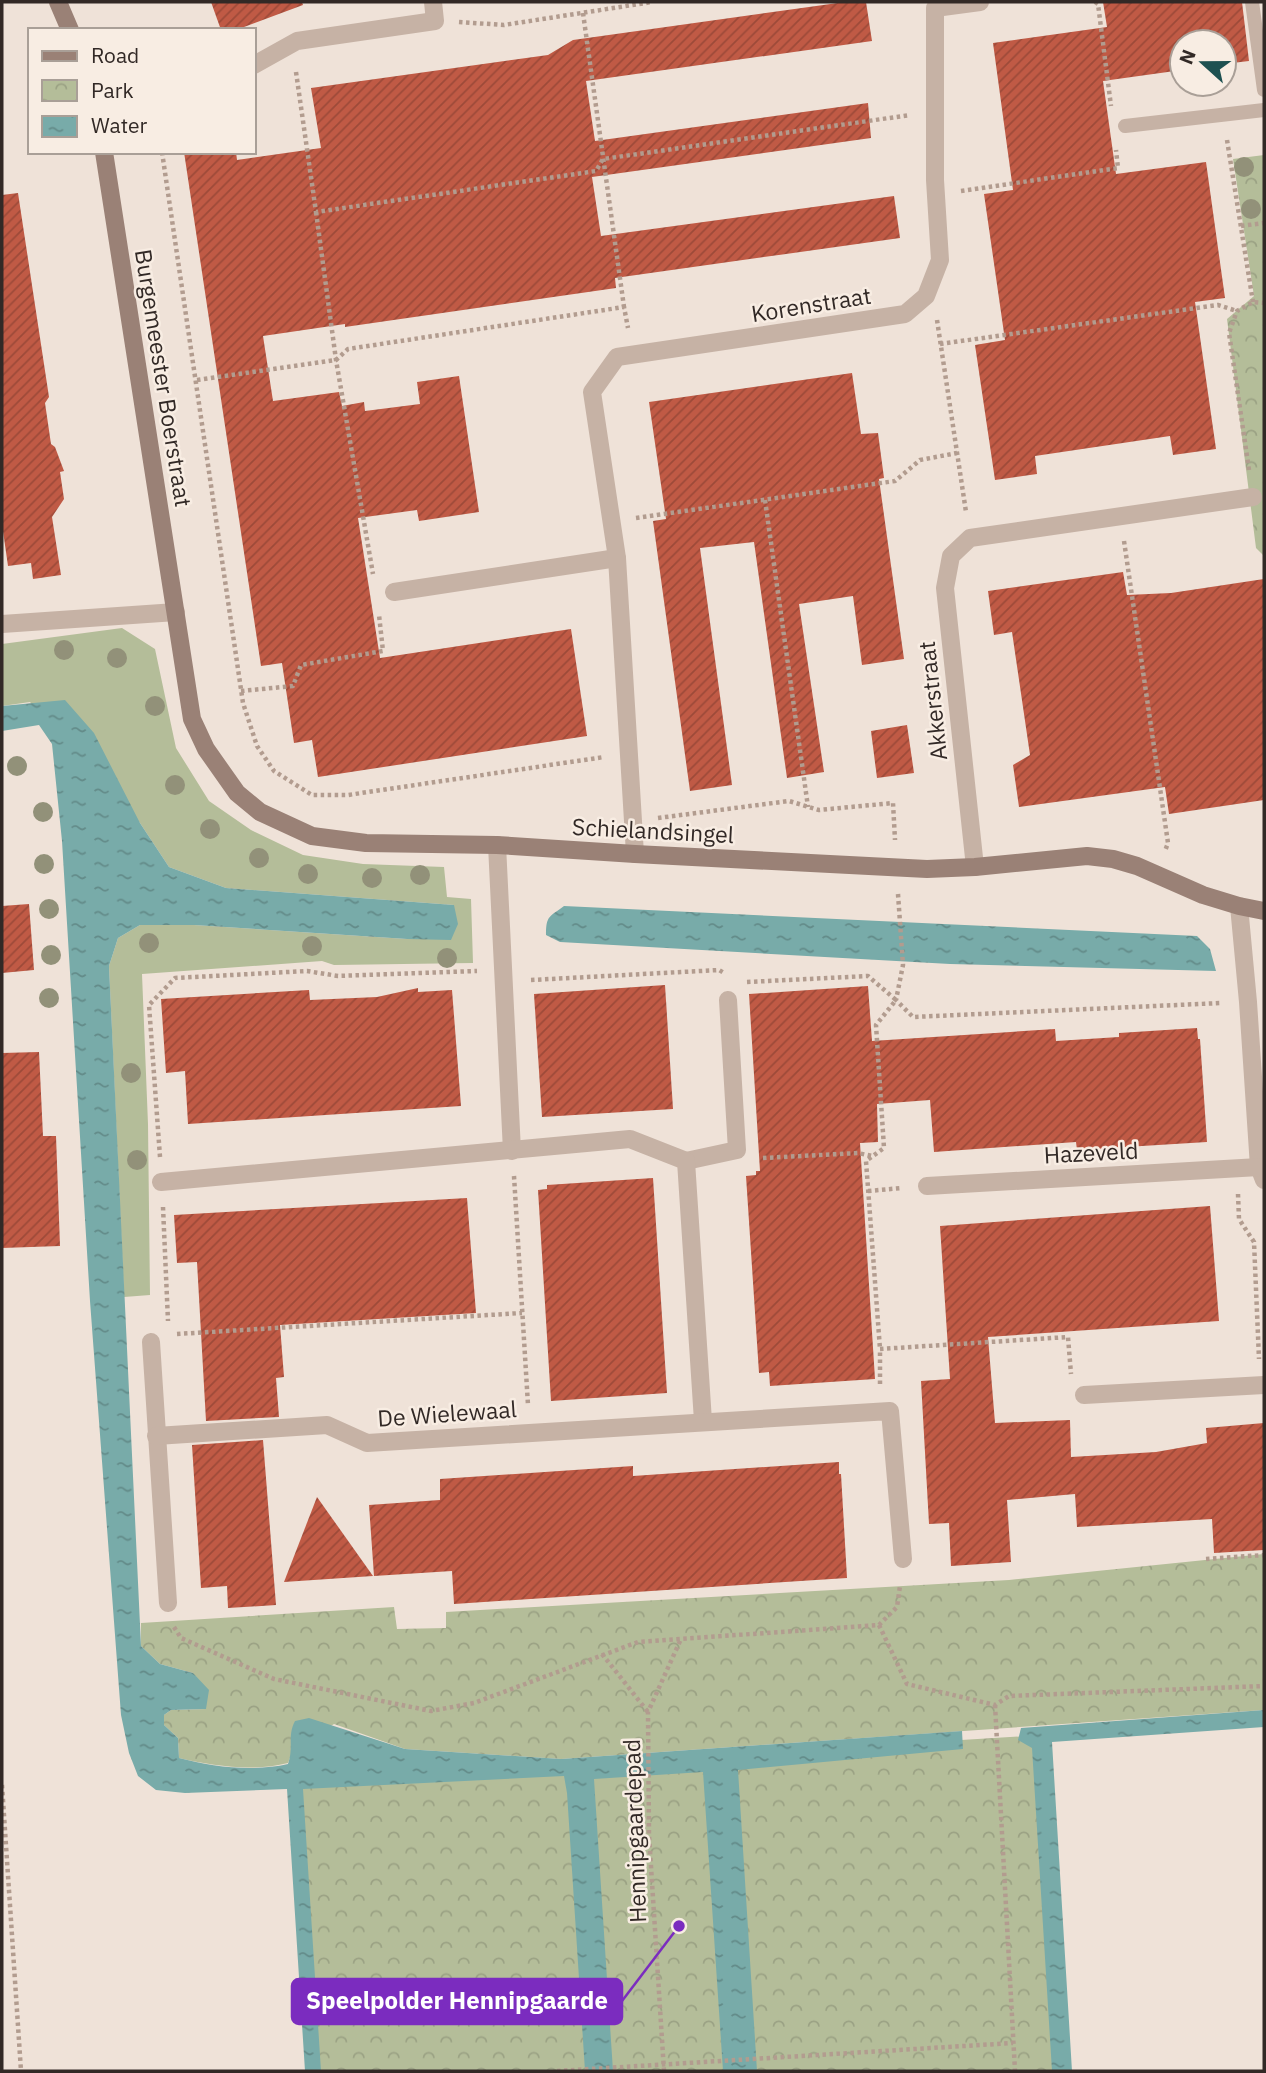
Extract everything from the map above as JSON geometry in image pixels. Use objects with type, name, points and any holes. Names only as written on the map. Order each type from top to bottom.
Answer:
[{"type":"street","points":[[58,2],[69,28]]},
{"type":"street","points":[[256,64],[294,42],[435,21],[433,2]]},
{"type":"street","points":[[926,296],[940,260],[936,195],[935,8],[980,2]]},
{"type":"street","name":"Burgemeester Boerstraat","points":[[104,154],[176,612]]},
{"type":"street","name":"Korenstraat","points":[[635,855],[617,558],[592,392],[617,357],[905,314],[926,296]]},
{"type":"street","points":[[970,538],[1253,497]]},
{"type":"street","name":"Akkerstraat","points":[[970,538],[951,556],[945,588],[975,867]]},
{"type":"street","points":[[385,593],[617,558]]},
{"type":"street","points":[[2,624],[176,612]]},
{"type":"street","name":"Schielandsingel","points":[[176,612],[192,719],[206,749],[237,793],[260,812],[312,836],[366,843],[497,845],[635,855],[928,869],[1087,856],[1113,859],[1203,895],[1264,911]]},
{"type":"street","points":[[497,845],[512,1151]]},
{"type":"street","name":"Hazeveld","points":[[927,1186],[1237,1168],[1261,1174],[1239,906]]},
{"type":"street","points":[[162,1182],[630,1139],[687,1161],[737,1150],[728,1000]]},
{"type":"street","points":[[687,1161],[703,1422]]},
{"type":"street","points":[[156,1337],[156,1436],[168,1603]]},
{"type":"street","points":[[1084,1395],[1262,1385]]},
{"type":"street","points":[[880,1412],[890,1411],[903,1559]]},
{"type":"street","name":"De Wielewaal","points":[[156,1436],[327,1425],[368,1443],[880,1412]]},
{"type":"lane","points":[[1252,2],[1264,90]]},
{"type":"lane","points":[[1119,127],[1264,110]]},
{"type":"path","points":[[435,21],[504,25],[652,2]]},
{"type":"path","points":[[936,195],[1118,168],[1119,127],[1098,4],[1095,2]]},
{"type":"path","points":[[583,13],[633,355]]},
{"type":"path","points":[[241,691],[293,686],[301,665],[383,651],[385,593],[337,360],[294,42]]},
{"type":"path","points":[[603,159],[935,111]]},
{"type":"path","points":[[1223,115],[1253,302]]},
{"type":"path","points":[[162,154],[241,691],[257,746],[274,771],[302,791],[318,797],[348,795],[629,753]]},
{"type":"path","points":[[316,212],[596,171],[603,159]]},
{"type":"path","points":[[1241,226],[1264,223]]},
{"type":"path","points":[[926,296],[936,314],[970,538]]},
{"type":"path","points":[[1253,497],[1228,333],[1237,311],[1253,302],[1264,303]]},
{"type":"path","points":[[940,344],[1218,305],[1237,311]]},
{"type":"path","points":[[197,380],[337,360],[348,349],[624,307]]},
{"type":"path","points":[[611,522],[895,481],[920,460],[957,453]]},
{"type":"path","points":[[765,500],[808,807]]},
{"type":"path","points":[[1121,516],[1168,843],[1156,874]]},
{"type":"path","points":[[633,822],[789,801],[819,810],[894,803],[903,965],[896,1000],[876,1025],[884,1148],[866,1161],[880,1349],[880,1412]]},
{"type":"path","points":[[156,1337],[169,1324],[149,1005],[175,978],[307,971],[338,976],[503,970],[522,981],[719,970],[741,982],[868,976],[913,1017],[1248,1002]]},
{"type":"path","points":[[728,1000],[741,982]]},
{"type":"path","points":[[737,1150],[748,1159],[858,1153],[873,1156]]},
{"type":"path","points":[[512,1151],[530,1433]]},
{"type":"path","points":[[1237,1168],[1238,1219],[1254,1242],[1262,1385]]},
{"type":"path","points":[[156,1337],[522,1313]]},
{"type":"path","points":[[880,1349],[1069,1337],[1071,1380],[1084,1395]]},
{"type":"path","points":[[1206,1559],[1264,1555]]},
{"type":"path","points":[[168,1603],[169,1619],[181,1638],[274,1679],[431,1711],[474,1703],[638,1642],[879,1625],[897,1607],[903,1559]]},
{"type":"path","points":[[879,1625],[907,1684],[995,1705],[1009,1696],[1264,1686]]},
{"type":"path","name":"Hennipgaardepad","points":[[664,2071],[649,1835],[649,1712],[681,1639]]},
{"type":"path","points":[[602,1654],[649,1712]]},
{"type":"path","points":[[995,1705],[1016,2071]]},
{"type":"path","points":[[2,1786],[21,2071]]},
{"type":"path","points":[[556,2071],[1013,2043]]},
{"type":"green space","points":[[1264,155],[1264,556],[1256,548],[1227,319],[1254,296],[1233,159]]},
{"type":"green space","points":[[122,628],[155,649],[176,748],[209,801],[251,830],[303,855],[363,864],[444,867],[447,897],[471,899],[473,963],[334,965],[322,961],[142,974],[148,1124],[150,1295],[124,1297],[109,966],[118,938],[140,925],[194,925],[407,939],[454,905],[226,888],[169,867],[140,823],[30,702],[2,706],[2,644]]},
{"type":"green space","points":[[1264,1554],[1264,1710],[561,1759],[405,1749],[334,1724],[293,1750],[288,1763],[234,1767],[179,1758],[178,1738],[164,1725],[164,1715],[171,1710],[206,1709],[193,1673],[160,1664],[141,1646],[141,1623],[394,1607],[397,1629],[446,1628],[446,1612],[1009,1580]]},
{"type":"green space","points":[[1044,1735],[1064,2071],[311,2071],[292,1781]]},
{"type":"water","points":[[65,700],[94,733],[140,823],[169,867],[226,888],[454,905],[458,924],[451,940],[194,925],[140,925],[118,938],[109,966],[141,1646],[160,1664],[193,1673],[209,1690],[206,1709],[171,1710],[164,1715],[164,1725],[178,1738],[179,1758],[233,1767],[261,1768],[288,1764],[291,1732],[295,1721],[309,1718],[405,1749],[561,1759],[962,1731],[963,1749],[738,1770],[757,2071],[723,2071],[703,1772],[594,1779],[613,2071],[585,2071],[564,1776],[303,1789],[321,2071],[305,2071],[287,1789],[185,1793],[156,1790],[138,1776],[129,1753],[121,1715],[90,1301],[62,841],[52,744],[39,725],[2,731],[2,706]]},
{"type":"water","points":[[564,906],[1197,936],[1210,949],[1216,971],[950,964],[560,942],[546,935],[546,929],[549,917]]},
{"type":"water","points":[[1264,1710],[1264,1727],[1052,1742],[1072,2071],[1052,2071],[1032,1748],[1018,1740],[1021,1728]]},
{"type":"building","points":[[211,2],[302,2],[303,5],[241,28],[220,28]]},
{"type":"building","points":[[845,2],[866,2],[872,41],[586,81],[595,141],[868,103],[871,138],[592,177],[601,236],[894,196],[900,238],[615,278],[616,288],[345,327],[345,324],[263,336],[273,401],[339,392],[342,406],[364,402],[365,411],[420,404],[417,382],[459,376],[479,512],[419,521],[417,510],[358,518],[380,658],[571,629],[587,736],[318,777],[312,740],[294,743],[282,663],[261,666],[184,154],[236,154],[237,160],[321,148],[311,88],[548,55],[573,40]]},
{"type":"building","points":[[1103,2],[1242,2],[1249,61],[1238,62],[1238,28],[1168,28],[1168,72],[1103,81],[1116,174],[1206,162],[1225,298],[1195,302],[1216,449],[1173,455],[1170,436],[1035,456],[1037,474],[995,480],[975,345],[1005,340],[984,194],[1013,190],[993,43],[1107,27]]},
{"type":"building","points":[[18,193],[49,397],[45,403],[51,444],[55,447],[64,471],[60,472],[64,499],[52,517],[61,575],[33,579],[31,563],[8,566],[2,524],[2,195]]},
{"type":"building","points":[[852,373],[861,434],[878,433],[884,478],[879,479],[904,659],[862,665],[853,596],[799,604],[824,772],[787,778],[754,542],[700,548],[732,785],[690,791],[653,521],[666,519],[649,402]]},
{"type":"building","points":[[1123,572],[1127,595],[1171,593],[1264,579],[1264,800],[1169,814],[1165,787],[1019,807],[1013,765],[1030,755],[1012,632],[994,635],[988,591]]},
{"type":"building","points":[[907,725],[914,773],[877,778],[871,731]]},
{"type":"building","points":[[29,904],[34,970],[2,973],[2,906]]},
{"type":"building","points":[[665,985],[673,1109],[542,1117],[534,994]]},
{"type":"building","points":[[868,986],[872,1041],[1055,1029],[1056,1041],[1119,1037],[1119,1033],[1197,1028],[1207,1142],[1077,1150],[1076,1142],[934,1152],[930,1100],[877,1104],[878,1142],[860,1143],[875,1379],[770,1386],[769,1372],[759,1373],[746,1176],[756,1175],[756,1171],[760,1171],[749,994]]},
{"type":"building","points":[[418,988],[418,992],[452,990],[461,1106],[188,1124],[185,1071],[166,1073],[161,999],[309,990],[310,1000],[377,997]]},
{"type":"building","points":[[39,1052],[43,1136],[56,1136],[60,1246],[2,1248],[2,1053]]},
{"type":"building","points":[[653,1178],[667,1393],[551,1401],[538,1190],[547,1189],[547,1185]]},
{"type":"building","points":[[467,1198],[476,1313],[280,1325],[284,1377],[276,1378],[279,1417],[206,1421],[197,1262],[177,1263],[174,1215]]},
{"type":"building","points":[[1210,1206],[1219,1321],[988,1337],[995,1423],[1070,1420],[1071,1457],[1156,1452],[1207,1443],[1206,1428],[1264,1423],[1264,1550],[1214,1553],[1212,1519],[1077,1527],[1075,1494],[1007,1500],[1011,1562],[951,1566],[949,1523],[929,1524],[921,1381],[950,1379],[940,1226]]},
{"type":"building","points":[[263,1440],[276,1605],[228,1608],[227,1586],[201,1588],[192,1445]]},
{"type":"building","points":[[839,1462],[847,1578],[454,1604],[452,1571],[374,1576],[369,1505],[440,1500],[440,1479],[633,1466],[633,1476]]},
{"type":"building","points":[[317,1497],[373,1576],[284,1582]]},
{"type":"place","name":"Speelpolder Hennipgaarde","points":[[679,1926]]}]
